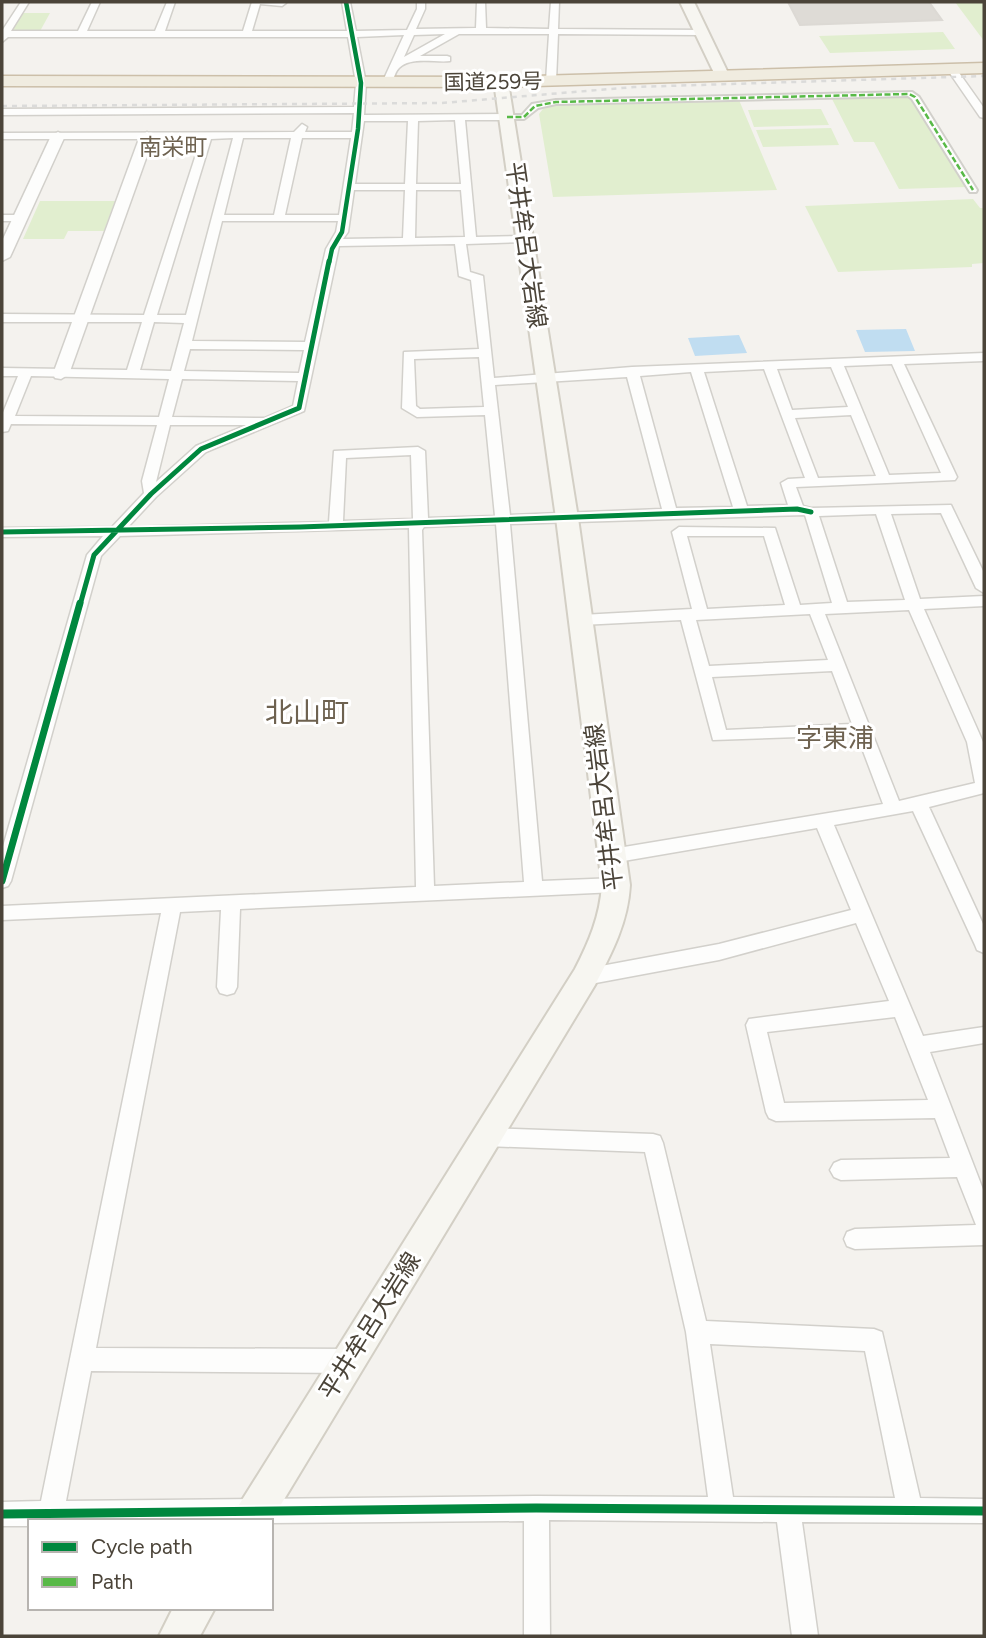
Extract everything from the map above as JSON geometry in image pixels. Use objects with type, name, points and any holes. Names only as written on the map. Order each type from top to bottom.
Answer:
[{"type":"highway","name":"国道259号","points":[[2,81],[501,82],[984,68]]},
{"type":"main road","points":[[687,2],[722,75]]},
{"type":"main road","name":"平井牟呂大岩線","points":[[253,1517],[585,976],[606,938],[613,917],[615,885],[612,856],[581,620],[501,82]]},
{"type":"main road","points":[[178,1636],[195,1610]]},
{"type":"street","points":[[3,36],[25,2]]},
{"type":"street","points":[[82,34],[96,2]]},
{"type":"street","points":[[159,34],[172,2]]},
{"type":"street","points":[[247,34],[256,2]]},
{"type":"street","points":[[262,2],[282,3]]},
{"type":"street","points":[[2,881],[94,555],[151,494],[201,449],[299,408],[309,346],[332,249],[338,243],[344,218],[358,123],[361,83],[346,2]]},
{"type":"street","points":[[387,83],[421,2]]},
{"type":"street","points":[[481,2],[481,31]]},
{"type":"street","points":[[551,81],[555,2]]},
{"type":"street","points":[[3,36],[352,34],[459,30],[700,32]]},
{"type":"street","points":[[395,66],[459,30]]},
{"type":"street","points":[[406,59],[447,59]]},
{"type":"street","points":[[952,69],[984,115]]},
{"type":"street","points":[[2,136],[299,135],[358,123],[461,123],[524,117],[535,106],[556,102],[909,94],[915,97],[973,190]]},
{"type":"street","points":[[2,112],[304,110],[358,123]]},
{"type":"street","points":[[279,218],[304,110]]},
{"type":"street","points":[[41,136],[51,111]]},
{"type":"street","points":[[93,136],[103,111]]},
{"type":"street","points":[[61,374],[148,136],[146,133],[153,111]]},
{"type":"street","points":[[132,374],[151,319],[202,136],[204,111]]},
{"type":"street","points":[[151,494],[149,481],[219,218],[254,111]]},
{"type":"street","points":[[409,241],[413,123]]},
{"type":"street","points":[[461,123],[465,187],[465,275],[477,276],[486,353],[534,889]]},
{"type":"street","points":[[2,257],[58,136]]},
{"type":"street","points":[[349,187],[465,187]]},
{"type":"street","points":[[2,218],[20,218]]},
{"type":"street","points":[[219,218],[344,218]]},
{"type":"street","points":[[338,243],[526,239]]},
{"type":"street","points":[[2,318],[192,319]]},
{"type":"street","points":[[185,345],[309,346]]},
{"type":"street","points":[[486,353],[408,355],[409,408],[417,413],[492,411]]},
{"type":"street","points":[[489,382],[632,371],[984,357]]},
{"type":"street","points":[[841,607],[804,511],[788,483],[950,477],[896,360]]},
{"type":"street","points":[[836,363],[884,479]]},
{"type":"street","points":[[769,365],[813,482]]},
{"type":"street","points":[[696,368],[741,511]]},
{"type":"street","points":[[632,371],[670,513]]},
{"type":"street","points":[[2,372],[304,377]]},
{"type":"street","points":[[26,373],[3,424],[272,421]]},
{"type":"street","points":[[786,414],[855,411]]},
{"type":"street","points":[[336,526],[339,454],[418,452],[421,518],[415,530],[425,894]]},
{"type":"street","points":[[2,532],[114,533],[670,513],[946,508],[984,589]]},
{"type":"street","points":[[612,856],[823,821],[984,787],[975,742],[914,603],[882,510]]},
{"type":"street","points":[[794,610],[770,531],[679,532],[694,613],[701,672],[719,736],[861,729]]},
{"type":"street","points":[[581,620],[984,601]]},
{"type":"street","points":[[816,609],[893,807]]},
{"type":"street","points":[[701,672],[837,665]]},
{"type":"street","points":[[918,803],[984,946]]},
{"type":"street","points":[[823,821],[917,1045],[984,1219]]},
{"type":"street","points":[[2,914],[615,885]]},
{"type":"street","points":[[227,987],[231,903]]},
{"type":"street","points":[[51,1515],[172,906]]},
{"type":"street","points":[[585,976],[719,952],[862,914]]},
{"type":"street","points":[[901,1008],[756,1025],[776,1112],[942,1109]]},
{"type":"street","points":[[917,1045],[984,1035]]},
{"type":"street","points":[[486,1137],[653,1143],[697,1332],[722,1509]]},
{"type":"street","points":[[841,1170],[964,1167]]},
{"type":"street","points":[[855,1239],[984,1235]]},
{"type":"street","points":[[697,1332],[874,1340],[910,1511]]},
{"type":"street","points":[[82,1359],[349,1361]]},
{"type":"street","points":[[536,1508],[537,1636]]},
{"type":"street","points":[[2,1514],[253,1517],[536,1508],[984,1511]]},
{"type":"street","points":[[788,1509],[805,1636]]},
{"type":"green space","points":[[955,2],[984,2],[984,41]]},
{"type":"green space","points":[[22,13],[50,13],[39,33],[9,33]]},
{"type":"green space","points":[[943,32],[955,49],[830,53],[819,36]]},
{"type":"green space","points":[[913,97],[966,187],[899,189],[874,142],[854,142],[832,99]]},
{"type":"green space","points":[[739,100],[777,190],[553,197],[539,114],[543,109],[557,105]]},
{"type":"green space","points":[[821,109],[829,125],[754,127],[748,110]]},
{"type":"green space","points":[[831,128],[839,145],[763,147],[756,130]]},
{"type":"green space","points":[[973,199],[980,208],[984,208],[984,263],[972,264],[972,267],[838,272],[805,206]]},
{"type":"green space","points":[[40,201],[115,201],[104,231],[68,231],[64,239],[23,239]]},
{"type":"water","points":[[906,329],[915,351],[865,352],[856,330]]},
{"type":"water","points":[[739,335],[747,353],[695,356],[688,338]]},
{"type":"building","points":[[788,2],[929,2],[942,20],[800,25]]},
{"type":"railway","points":[[2,106],[442,103],[634,87],[984,76]]},
{"type":"marked path","points":[[507,117],[524,117],[535,106],[556,102],[909,94],[915,97],[973,190]]},
{"type":"cycle path","points":[[2,881],[94,555],[151,494],[201,449],[299,408],[332,249],[342,232],[358,129],[361,83],[346,2]]},
{"type":"cycle path","points":[[2,532],[201,530],[797,509],[811,512]]},
{"type":"cycle path","points":[[2,1514],[536,1508],[984,1511]]},
{"type":"district","name":"南栄町","points":[[173,147]]},
{"type":"district","name":"北山町","points":[[307,712]]},
{"type":"district","name":"字東浦","points":[[835,738]]}]
